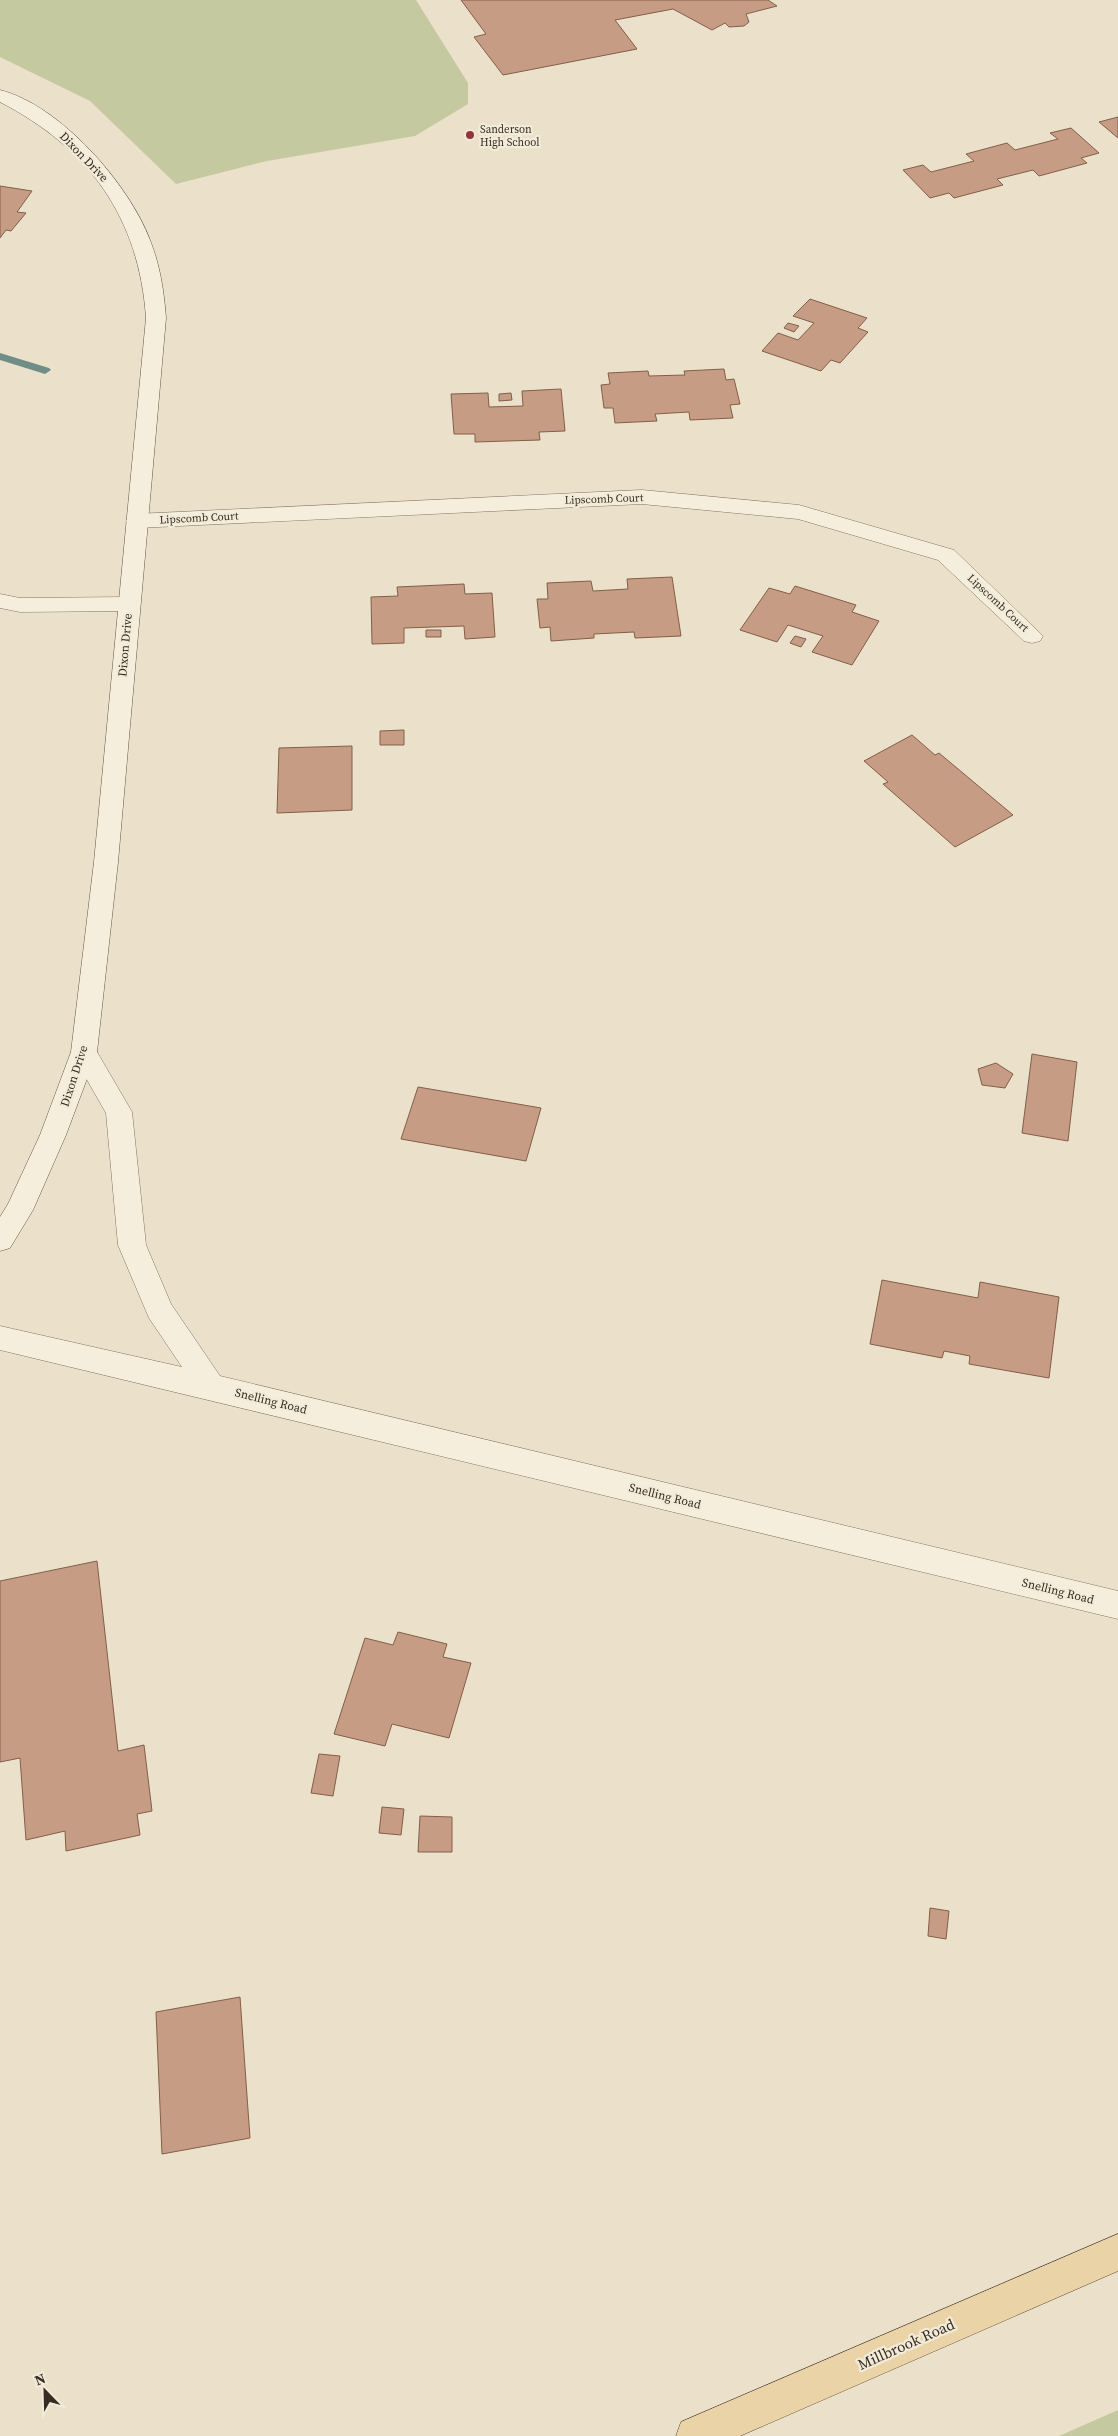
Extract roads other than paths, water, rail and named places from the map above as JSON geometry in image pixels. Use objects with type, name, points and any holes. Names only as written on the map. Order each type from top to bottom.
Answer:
[{"type":"main road","name":"Millbrook Road","points":[[695,2436],[1118,2252]]},
{"type":"street","name":"Dixon Drive","points":[[0,94],[61,132],[102,173],[125,205],[142,243],[156,294],[156,318],[106,862],[84,1052],[53,1135],[19,1210],[0,1240]]},
{"type":"street","name":"Lipscomb Court","points":[[137,521],[642,497],[800,512],[946,555],[1032,636]]},
{"type":"street","points":[[0,601],[20,605],[129,604]]},
{"type":"street","points":[[84,1052],[118,1112],[132,1245],[159,1310],[211,1387]]},
{"type":"street","name":"Snelling Road","points":[[0,1338],[211,1387],[1118,1606]]},
{"type":"waterway","points":[[0,356],[45,370]]},
{"type":"place","name":"Sanderson High School","points":[[470,135]]}]
